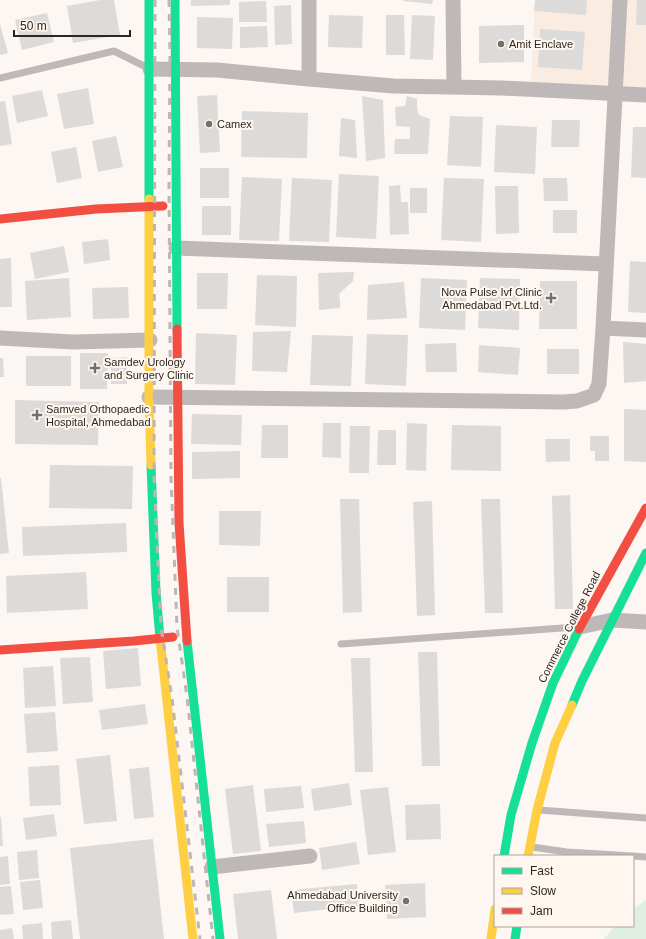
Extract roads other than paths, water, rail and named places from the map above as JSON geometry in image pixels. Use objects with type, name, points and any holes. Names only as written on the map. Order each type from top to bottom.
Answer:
[{"type":"main road","points":[[149,0],[149,397],[156,593],[194,939]]},
{"type":"main road","points":[[175,0],[179,523],[186,635],[220,939]]},
{"type":"main road","points":[[0,219],[96,209],[176,206]]},
{"type":"main road","name":"Commerce College Road","points":[[504,855],[511,816],[532,743],[553,683],[580,627],[646,508]]},
{"type":"main road","points":[[529,852],[537,810],[555,743],[582,681],[646,554]]},
{"type":"main road","points":[[0,650],[186,635]]},
{"type":"main road","points":[[491,939],[494,916]]},
{"type":"main road","points":[[515,939],[517,927]]},
{"type":"street","points":[[309,0],[309,79]]},
{"type":"street","points":[[454,0],[454,87]]},
{"type":"street","points":[[149,397],[548,402],[577,401],[594,395],[599,384],[603,328],[620,0]]},
{"type":"street","points":[[150,69],[217,70],[394,86],[646,95]]},
{"type":"street","points":[[176,248],[606,264]]},
{"type":"street","points":[[603,328],[646,330]]},
{"type":"street","points":[[0,338],[73,342],[150,340]]},
{"type":"street","points":[[580,627],[612,620],[646,622]]},
{"type":"street","points":[[212,867],[310,856]]},
{"type":"lane","points":[[0,78],[114,51],[150,69]]},
{"type":"lane","points":[[341,644],[580,627]]},
{"type":"lane","points":[[537,810],[646,818]]},
{"type":"lane","points":[[529,852],[567,852],[616,855]]},
{"type":"lane","points":[[634,856],[646,857]]},
{"type":"railway","points":[[155,0],[154,475],[161,627],[172,698],[200,939]]},
{"type":"railway","points":[[169,0],[171,477],[177,627],[187,697],[213,939]]},
{"type":"place","name":"Amit Enclave","points":[[501,44]]},
{"type":"place","name":"Camex","points":[[209,124]]},
{"type":"place","name":"Nova Pulse Ivf Clinic Ahmedabad Pvt.Ltd.","points":[[551,298]]},
{"type":"place","name":"Samdev Urology and Surgery Clinic","points":[[95,368]]},
{"type":"place","name":"Samved Orthopaedic Hospital, Ahmedabad","points":[[37,415]]},
{"type":"place","name":"Ahmedabad University Office Building","points":[[406,901]]}]
